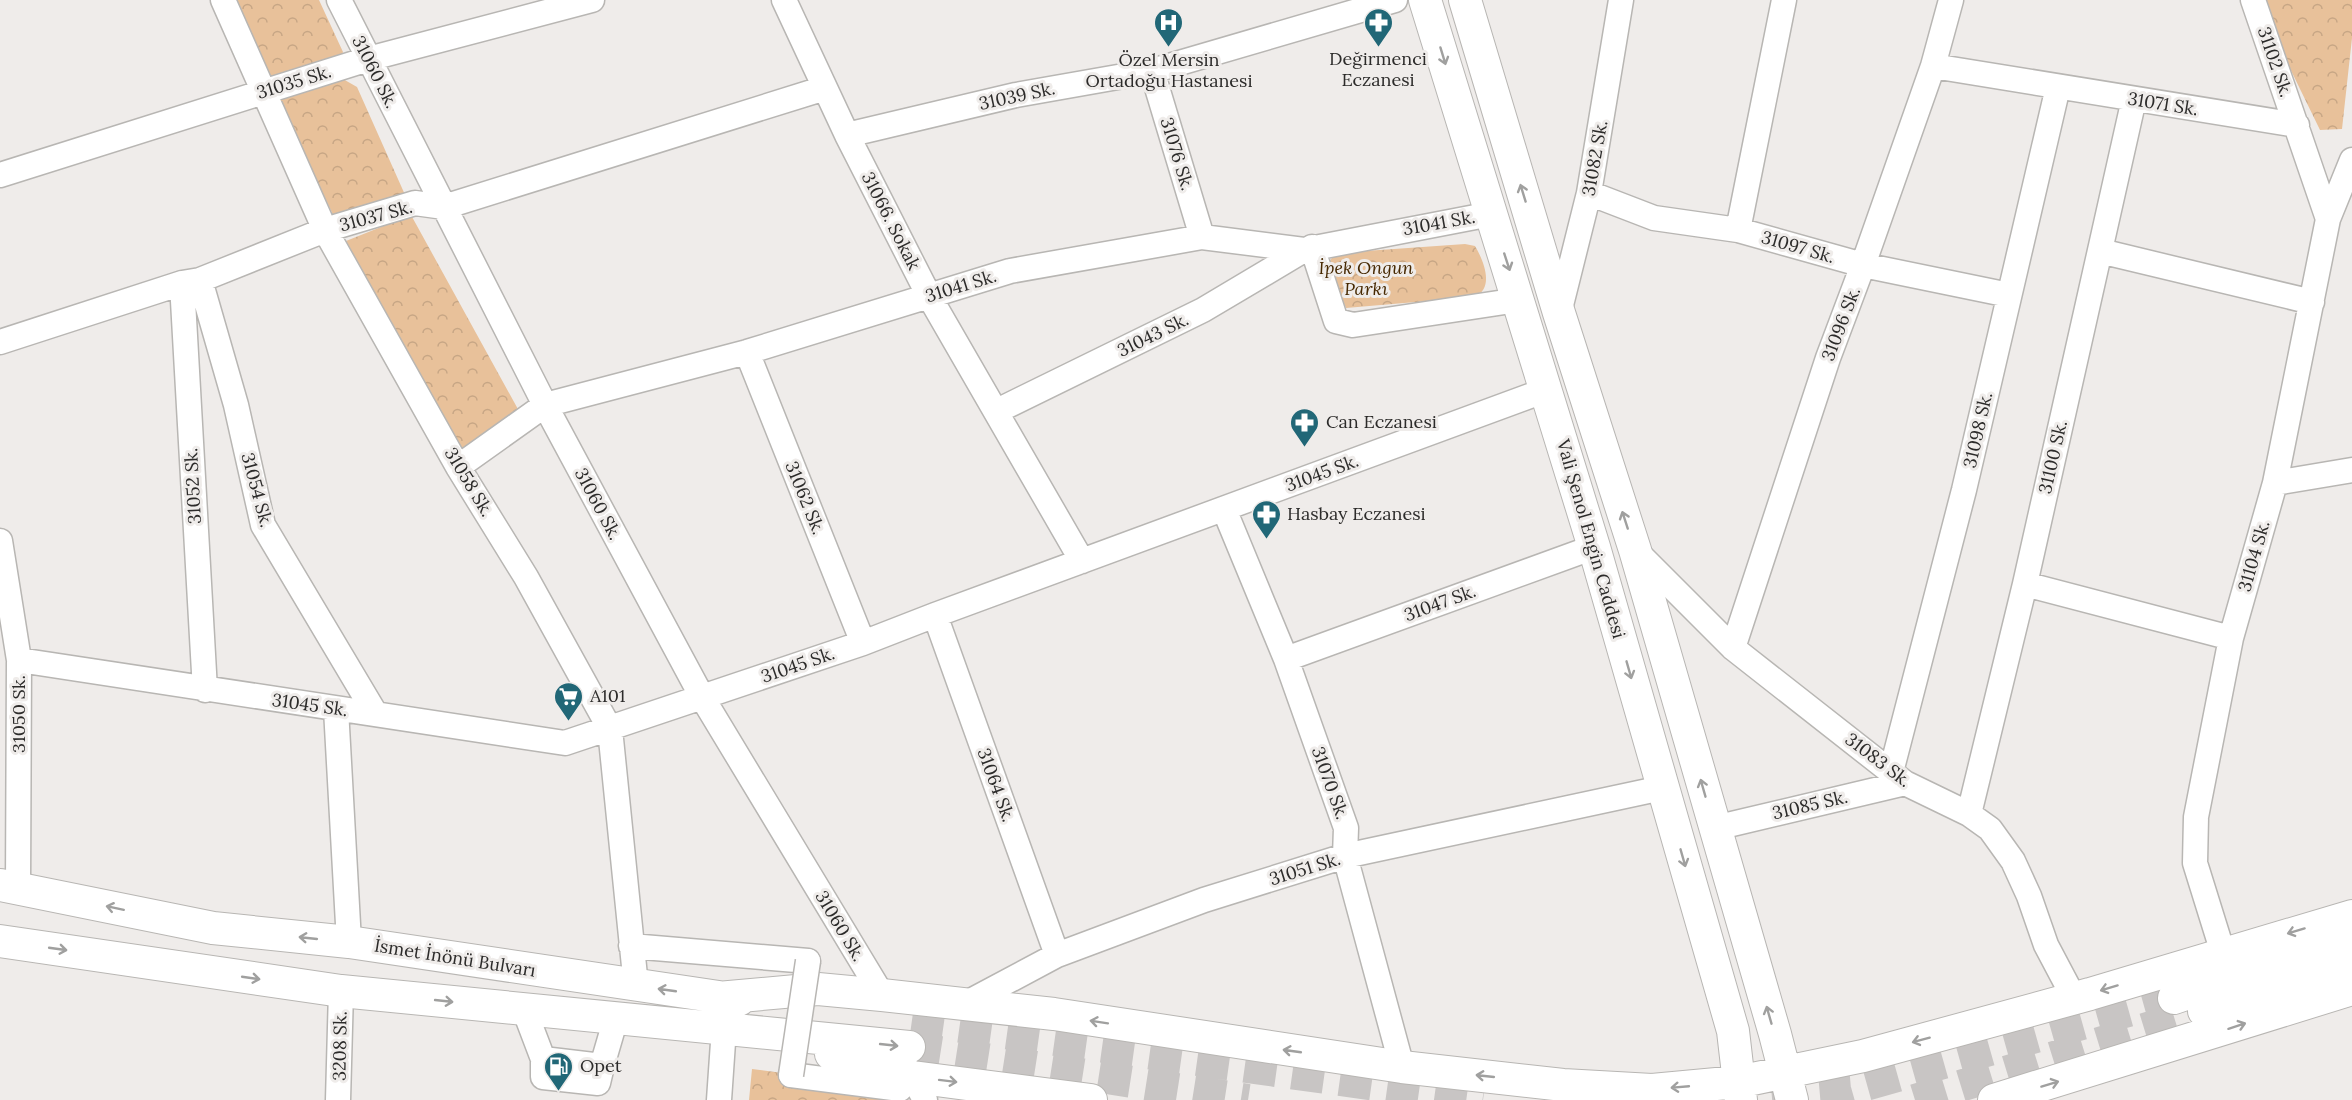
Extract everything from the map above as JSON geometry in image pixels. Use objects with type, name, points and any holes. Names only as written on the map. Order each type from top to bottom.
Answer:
[{"type":"main road","name":"Vali Şenol Engin Caddesi","points":[[1425,0],[1594,547],[1733,1031],[1739,1091]]},
{"type":"main road","name":"Vali Şenol Engin Caddesi","points":[[1465,0],[1559,313],[1635,550],[1788,1086]]},
{"type":"main road","name":"İsmet İnönü Bulvarı","points":[[9,887],[213,928],[349,942],[717,998],[912,1067]]},
{"type":"main road","points":[[717,998],[818,989],[1054,1014],[1576,1092],[1739,1091],[1788,1086],[1863,1056],[2074,998],[2352,915]]},
{"type":"main road","points":[[2352,937],[2176,1009],[2352,963]]},
{"type":"main road","points":[[0,941],[341,991],[736,1030],[912,1067],[1091,1100]]},
{"type":"main road","points":[[1994,1100],[2352,989]]},
{"type":"street","name":"31058 Sk.","points":[[223,0],[325,230],[458,466],[526,577],[610,729],[636,986]]},
{"type":"street","name":"31060 Sk.","points":[[339,0],[545,405],[702,697],[882,995]]},
{"type":"street","name":"31035 Sk.","points":[[0,175],[368,59],[592,0]]},
{"type":"street","name":"31066. Sokak","points":[[784,0],[847,135],[929,296],[998,411],[1083,561]]},
{"type":"street","name":"31039 Sk.","points":[[847,135],[1016,95],[1152,71],[1395,0]]},
{"type":"street","name":"31082 Sk.","points":[[1559,313],[1589,193],[1621,0]]},
{"type":"street","points":[[1738,230],[1784,0]]},
{"type":"street","name":"31096 Sk.","points":[[1733,648],[1828,358],[1932,66],[1951,0]]},
{"type":"street","name":"31102 Sk.","points":[[2253,0],[2297,125]]},
{"type":"street","name":"31071 Sk.","points":[[1932,66],[2297,125]]},
{"type":"street","name":"31076 Sk.","points":[[1152,71],[1202,237]]},
{"type":"street","name":"31098 Sk.","points":[[1898,777],[2058,87]]},
{"type":"street","name":"31037 Sk.","points":[[0,342],[191,281],[325,230],[415,203],[444,207],[825,88]]},
{"type":"street","name":"31100 Sk.","points":[[1969,814],[2025,584],[2134,99]]},
{"type":"street","points":[[2297,125],[2328,219],[2352,212]]},
{"type":"street","name":"31104 Sk.","points":[[2223,953],[2194,862],[2196,817],[2231,638],[2275,483],[2328,219],[2352,160]]},
{"type":"street","name":"31097 Sk.","points":[[1589,193],[1654,218],[1738,230],[1863,265],[2009,295]]},
{"type":"street","name":"31041 Sk.","points":[[458,466],[545,405],[747,352],[1010,271],[1202,237],[1308,248],[1491,214]]},
{"type":"street","points":[[1308,248],[1336,321],[1353,325],[1518,300]]},
{"type":"street","name":"31043 Sk.","points":[[998,411],[1203,310],[1308,248]]},
{"type":"street","points":[[2100,251],[2312,302]]},
{"type":"street","name":"31052 Sk.","points":[[191,281],[206,690]]},
{"type":"street","name":"31054 Sk.","points":[[191,281],[236,405],[263,525],[375,713]]},
{"type":"street","name":"31062 Sk.","points":[[747,352],[863,643]]},
{"type":"street","name":"31045 Sk.","points":[[20,660],[565,743],[863,643],[1546,390]]},
{"type":"street","points":[[2275,483],[2352,470]]},
{"type":"street","name":"31070 Sk.","points":[[1224,509],[1286,659],[1346,828],[1346,856],[1402,1067]]},
{"type":"street","name":"31050 Sk.","points":[[0,541],[20,660],[9,887]]},
{"type":"street","name":"31047 Sk.","points":[[1286,659],[1594,547]]},
{"type":"street","name":"31083 Sk.","points":[[1635,550],[1733,648],[1898,777],[1969,814],[1989,829],[2013,861],[2029,896],[2046,945],[2074,998]]},
{"type":"street","points":[[2025,584],[2231,638]]},
{"type":"street","name":"31064 Sk.","points":[[935,615],[1057,955]]},
{"type":"street","points":[[336,709],[349,942]]},
{"type":"street","name":"31085 Sk.","points":[[1715,828],[1898,777]]},
{"type":"street","name":"31051 Sk.","points":[[965,1004],[1057,955],[1204,900],[1346,856],[1662,788]]},
{"type":"street","points":[[631,946],[808,961],[791,1074],[912,1067]]},
{"type":"street","name":"3208 Sk.","points":[[338,1100],[341,991]]},
{"type":"street","points":[[524,1009],[543,1059],[602,1066],[616,1018]]},
{"type":"street","points":[[719,1100],[736,1030]]},
{"type":"green space","points":[[237,0],[319,0],[343,52],[340,59],[271,79]]},
{"type":"green space","points":[[2264,0],[2352,0],[2352,38],[2342,129],[2320,130],[2281,50]]},
{"type":"green space","points":[[343,79],[357,87],[406,197],[336,221],[277,98]]},
{"type":"green space","points":[[411,215],[519,411],[460,450],[346,241]]},
{"type":"green space","name":"İpek Ongun Parkı","points":[[1465,244],[1475,246],[1486,274],[1484,288],[1474,297],[1346,308],[1334,281],[1330,260],[1337,253]]},
{"type":"green space","points":[[752,1069],[900,1089],[906,1100],[749,1100]]},
{"type":"tunnel","points":[[1724,1100],[1851,1089],[2174,998]]},
{"type":"tunnel","points":[[1915,1100],[2177,1019]]},
{"type":"tunnel","points":[[912,1020],[1483,1100]]},
{"type":"tunnel","points":[[909,1047],[1248,1100]]},
{"type":"place","name":"Özel Mersin Ortadoğu Hastanesi","points":[[1169,48]]},
{"type":"place","name":"Değirmenci Eczanesi","points":[[1378,48]]},
{"type":"place","name":"Can Eczanesi","points":[[1305,448]]},
{"type":"place","name":"Hasbay Eczanesi","points":[[1266,540]]},
{"type":"place","name":"A101","points":[[569,722]]},
{"type":"place","name":"Opet","points":[[559,1092]]}]
